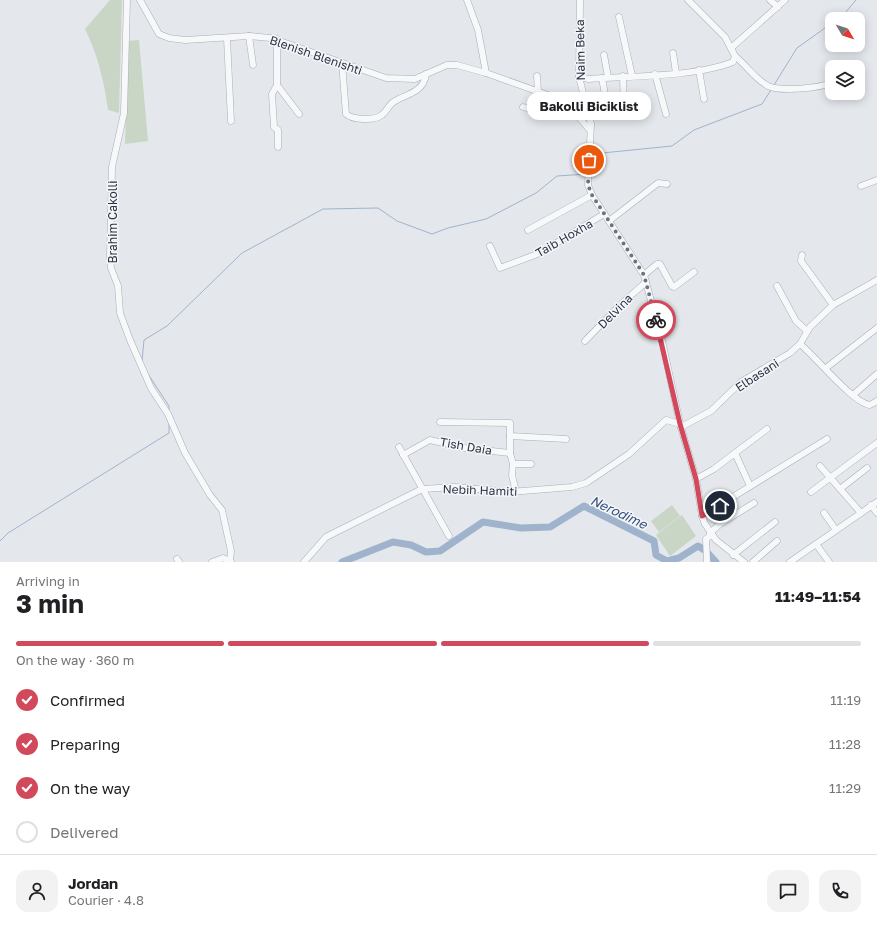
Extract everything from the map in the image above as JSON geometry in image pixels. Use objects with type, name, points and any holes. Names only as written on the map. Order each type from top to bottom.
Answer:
[{"type":"street","name":"Brahim Cakolli","points":[[127,0],[124,113],[112,167],[111,268],[118,286],[120,313],[151,388],[168,414],[184,454],[210,495],[222,510],[231,551],[231,561]]},
{"type":"street","name":"Blenish Blenishti","points":[[140,0],[159,34],[169,38],[185,40],[249,36],[277,39],[386,78],[415,79],[447,65],[457,65],[486,73],[555,97],[571,108],[589,129]]},
{"type":"street","points":[[467,0],[478,30],[486,73]]},
{"type":"street","name":"Naim Beka","points":[[580,0],[579,78],[591,124],[589,129],[588,185],[592,195],[644,275],[663,346],[680,426],[696,479],[702,516],[710,533],[733,555],[744,562]]},
{"type":"street","points":[[688,0],[725,37],[735,56],[772,87],[815,88],[825,85]]},
{"type":"street","points":[[770,0],[778,7]]},
{"type":"street","points":[[731,48],[785,0]]},
{"type":"street","points":[[619,17],[632,76]]},
{"type":"street","points":[[249,36],[252,65]]},
{"type":"street","points":[[227,38],[230,121]]},
{"type":"street","points":[[277,39],[277,85],[272,94],[274,127],[278,130],[278,147]]},
{"type":"street","points":[[673,53],[676,73]]},
{"type":"street","points":[[604,54],[607,106]]},
{"type":"street","points":[[579,78],[605,78],[699,70],[727,64],[732,62],[735,56]]},
{"type":"street","points":[[342,63],[346,114],[349,117],[368,119],[381,116],[392,103],[419,89],[426,74]]},
{"type":"street","points":[[699,70],[704,99]]},
{"type":"street","points":[[654,74],[666,114]]},
{"type":"street","points":[[537,76],[538,91]]},
{"type":"street","points":[[623,76],[624,110]]},
{"type":"street","points":[[277,85],[298,114]]},
{"type":"street","points":[[523,107],[530,109],[550,102],[555,97]]},
{"type":"street","points":[[862,186],[877,180]]},
{"type":"street","points":[[609,221],[658,183],[667,184]]},
{"type":"street","points":[[528,230],[592,195]]},
{"type":"street","name":"Taib Hoxha","points":[[490,246],[500,268],[540,253],[604,214]]},
{"type":"street","points":[[802,255],[801,261],[833,305]]},
{"type":"street","points":[[644,275],[657,264],[660,264],[674,287],[694,272]]},
{"type":"street","name":"Elbasani","points":[[680,426],[711,411],[741,382],[790,353],[800,344],[807,331],[833,305],[877,280]]},
{"type":"street","name":"Delvina","points":[[585,341],[646,282]]},
{"type":"street","points":[[777,286],[796,321],[807,331]]},
{"type":"street","points":[[826,368],[877,328]]},
{"type":"street","points":[[800,344],[826,368],[836,381],[852,395],[866,405],[870,405],[877,401]]},
{"type":"street","points":[[852,395],[877,374]]},
{"type":"street","name":"Nebih Hamiti","points":[[304,562],[326,537],[422,489],[455,487],[516,492],[572,487],[586,483],[623,458],[666,420],[680,426]]},
{"type":"street","points":[[440,422],[508,422],[511,424],[510,453],[513,464],[512,475],[516,492]]},
{"type":"street","points":[[696,479],[714,470],[767,429]]},
{"type":"street","points":[[510,436],[566,440]]},
{"type":"street","points":[[702,516],[713,511],[750,486],[772,474],[827,439]]},
{"type":"street","name":"Tish Daia","points":[[403,455],[430,440],[470,449],[510,453]]},
{"type":"street","points":[[811,492],[877,442]]},
{"type":"street","points":[[399,447],[449,536]]},
{"type":"street","points":[[735,454],[750,486]]},
{"type":"street","points":[[513,464],[531,464]]},
{"type":"street","points":[[820,466],[860,513]]},
{"type":"street","points":[[840,489],[867,468]]},
{"type":"street","points":[[706,562],[706,539],[710,536],[710,533],[720,524],[754,503]]},
{"type":"street","points":[[790,562],[874,504],[877,513]]},
{"type":"street","points":[[824,513],[836,530]]},
{"type":"street","points":[[733,555],[775,522]]},
{"type":"street","points":[[752,562],[777,541]]},
{"type":"street","points":[[816,544],[829,562]]},
{"type":"street","points":[[212,562],[223,558],[231,561]]},
{"type":"green space","points":[[110,0],[122,0],[119,113],[108,110],[100,68],[94,49],[85,29]]},
{"type":"green space","points":[[139,40],[148,141],[125,144],[128,41]]},
{"type":"green space","points":[[672,505],[680,516],[659,532],[651,521]]},
{"type":"green space","points":[[682,515],[696,536],[670,556],[656,535]]},
{"type":"waterway","points":[[846,12],[856,0]]},
{"type":"waterway","points":[[774,85],[797,48],[825,28]]},
{"type":"waterway","points":[[591,172],[602,153],[672,146],[694,130],[762,104],[771,90]]},
{"type":"waterway","points":[[142,361],[144,340],[167,326],[242,253],[323,209],[378,208],[397,221],[432,234],[448,228],[486,219],[536,193],[557,176],[587,174]]},
{"type":"waterway","points":[[148,374],[169,406],[169,411]]},
{"type":"waterway","points":[[0,541],[8,533],[169,433],[169,424]]},
{"type":"waterway","name":"Nerodime","points":[[342,562],[393,542],[411,545],[426,552],[440,551],[483,522],[521,528],[550,527],[584,506],[654,541],[656,555],[667,561],[679,558],[698,546],[706,551],[716,562]]},
{"type":"way so far","points":[[589,160],[588,185],[592,195],[644,275],[656,320]]},
{"type":"place","name":"Bakolli Biciklist","points":[[589,160]]},
{"type":"route","points":[[656,320],[680,424],[696,479],[702,516],[720,506]]}]
